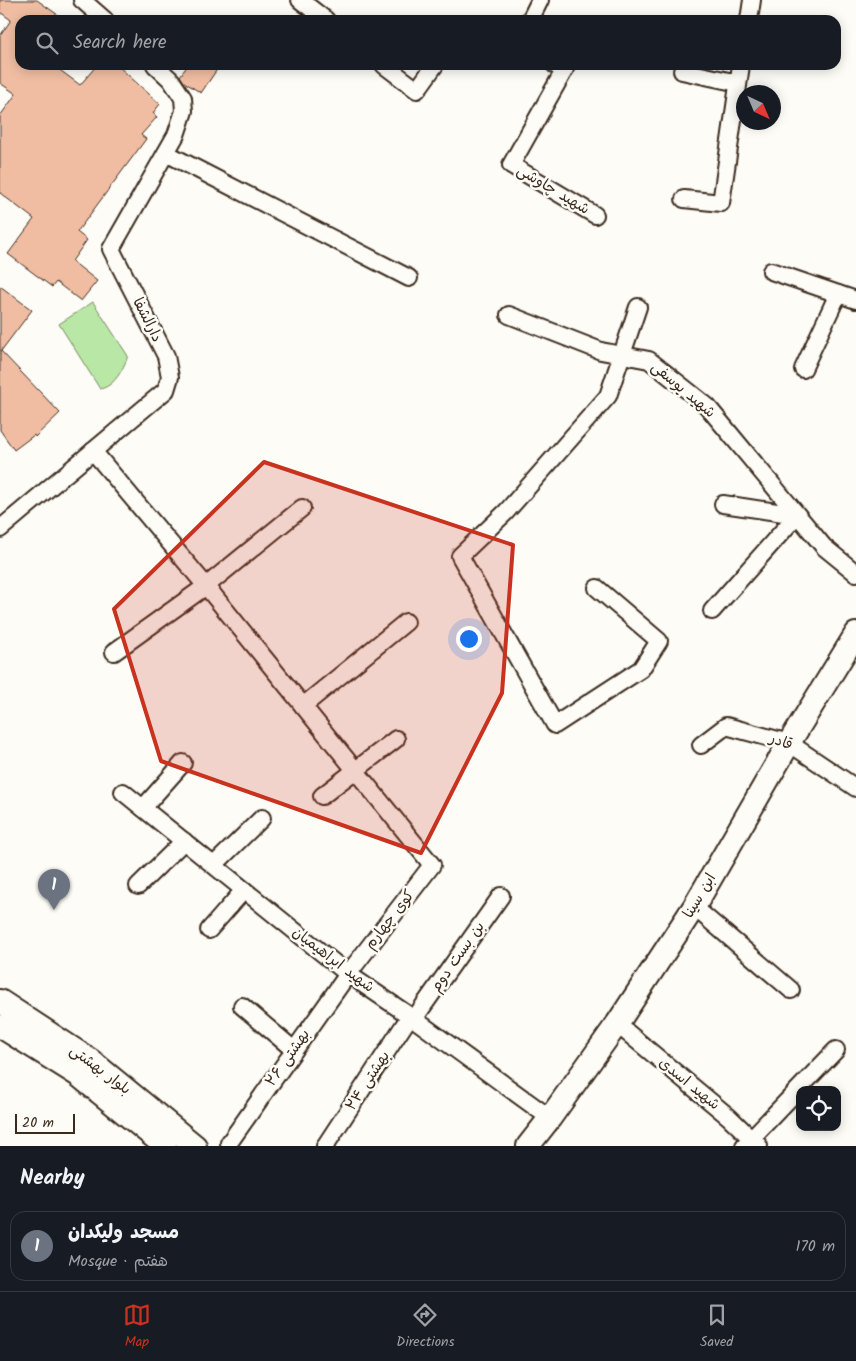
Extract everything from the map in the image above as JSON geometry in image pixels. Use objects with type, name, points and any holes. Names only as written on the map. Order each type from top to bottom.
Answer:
[{"type":"main road","name":"ابن سینا","points":[[528,1146],[617,1024],[694,907],[789,743],[856,634]]},
{"type":"main road","name":"بلوار بهشتی","points":[[0,1001],[72,1060],[78,1075],[165,1146]]},
{"type":"main road","name":"بلوار بهشتی","points":[[0,1026],[72,1060],[90,1060],[195,1146]]},
{"type":"street","points":[[82,0],[99,15]]},
{"type":"street","points":[[300,0],[320,15]]},
{"type":"street","points":[[532,15],[540,0]]},
{"type":"street","points":[[750,15],[752,0]]},
{"type":"street","name":"دارالشفا","points":[[0,529],[166,390],[170,377],[166,356],[111,248],[176,135],[184,111],[183,98],[171,80],[160,70]]},
{"type":"street","points":[[391,70],[417,90],[431,70]]},
{"type":"street","name":"شهید چاوشی","points":[[563,70],[511,165],[595,215]]},
{"type":"street","points":[[684,198],[721,203],[740,70]]},
{"type":"street","points":[[682,71],[738,83]]},
{"type":"street","points":[[166,153],[409,278]]},
{"type":"street","points":[[771,271],[856,300]]},
{"type":"street","points":[[803,370],[838,294]]},
{"type":"street","points":[[597,588],[659,641],[641,670],[555,725],[460,556],[506,512],[608,396],[638,307]]},
{"type":"street","name":"شهید یوسفی","points":[[509,315],[601,351],[649,360],[708,406],[824,547],[856,573]]},
{"type":"street","points":[[93,451],[206,586],[356,771]]},
{"type":"street","points":[[723,504],[797,515]]},
{"type":"street","points":[[114,652],[206,586],[302,508]]},
{"type":"street","points":[[712,611],[797,515]]},
{"type":"street","points":[[303,706],[406,622]]},
{"type":"street","name":"قادر","points":[[701,745],[726,726],[789,743],[856,788]]},
{"type":"street","points":[[322,796],[396,739]]},
{"type":"street","points":[[143,808],[182,763]]},
{"type":"street","name":"کوی چهارم","points":[[348,974],[432,865],[356,771]]},
{"type":"street","name":"شهید ابراهیمیان","points":[[123,792],[348,974],[412,1017],[550,1118]]},
{"type":"street","points":[[214,865],[262,818]]},
{"type":"street","points":[[138,886],[184,841]]},
{"type":"street","points":[[209,930],[244,890]]},
{"type":"street","name":"بن بست دوم","points":[[412,1017],[501,896]]},
{"type":"street","points":[[694,907],[790,990]]},
{"type":"street","name":"بهشتی ۲۶","points":[[229,1143],[348,974]]},
{"type":"street","points":[[242,1006],[294,1050]]},
{"type":"street","name":"بهشتی ۲۴","points":[[325,1146],[412,1017]]},
{"type":"street","name":"شهید اسدی","points":[[617,1024],[729,1117],[751,1144]]},
{"type":"street","points":[[751,1144],[836,1050]]},
{"type":"highlighted area","points":[[264,462],[513,545],[502,693],[421,853],[161,761],[114,609]]},
{"type":"green space","points":[[93,302],[128,356],[114,381],[100,389],[59,324]]},
{"type":"building","points":[[0,0],[37,0],[58,15],[15,15],[15,70],[60,70],[80,85],[93,70],[123,70],[160,104],[153,113],[157,117],[141,135],[146,139],[77,232],[87,240],[72,261],[97,281],[81,301],[56,282],[52,287],[8,254],[34,219],[0,193],[0,116],[16,94],[0,83],[0,36],[11,20],[0,12]]},
{"type":"building","points":[[184,70],[217,70],[201,93],[184,82],[180,76]]},
{"type":"building","points":[[0,286],[32,310],[1,351],[60,413],[35,437],[34,435],[14,450],[0,430]]},
{"type":"place","name":"مسجد ولیکدان","points":[[54,910]]}]
